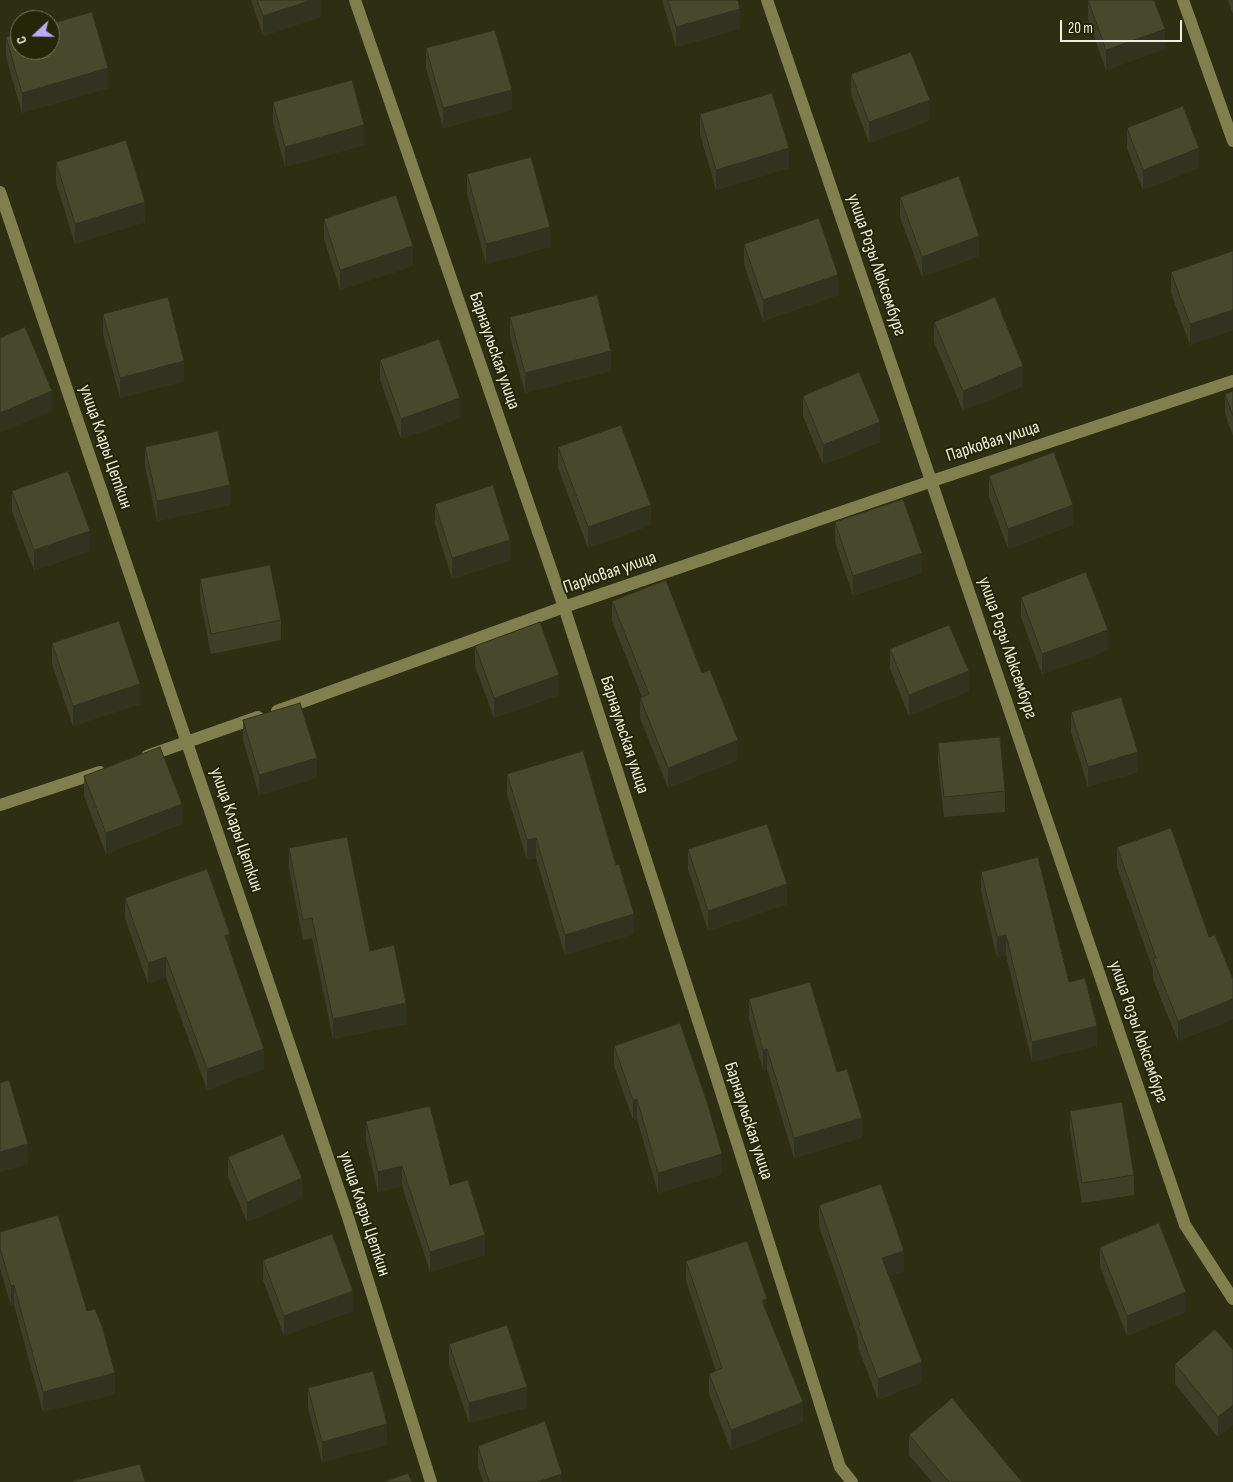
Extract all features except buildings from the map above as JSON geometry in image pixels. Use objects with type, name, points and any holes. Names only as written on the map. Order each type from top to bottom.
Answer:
[{"type":"street","name":"Барнаульская улица","points":[[355,0],[564,607],[840,1467],[852,1482]]},
{"type":"street","name":"улица Розы Люксембург","points":[[766,0],[1185,1225],[1233,1299]]},
{"type":"street","points":[[1183,0],[1233,141]]},
{"type":"street","name":"улица Клары Цеткин","points":[[0,192],[347,1214],[432,1482]]},
{"type":"street","name":"Парковая улица","points":[[131,762],[564,607],[932,481],[1233,381]]},
{"type":"street","points":[[0,805],[113,768]]}]
